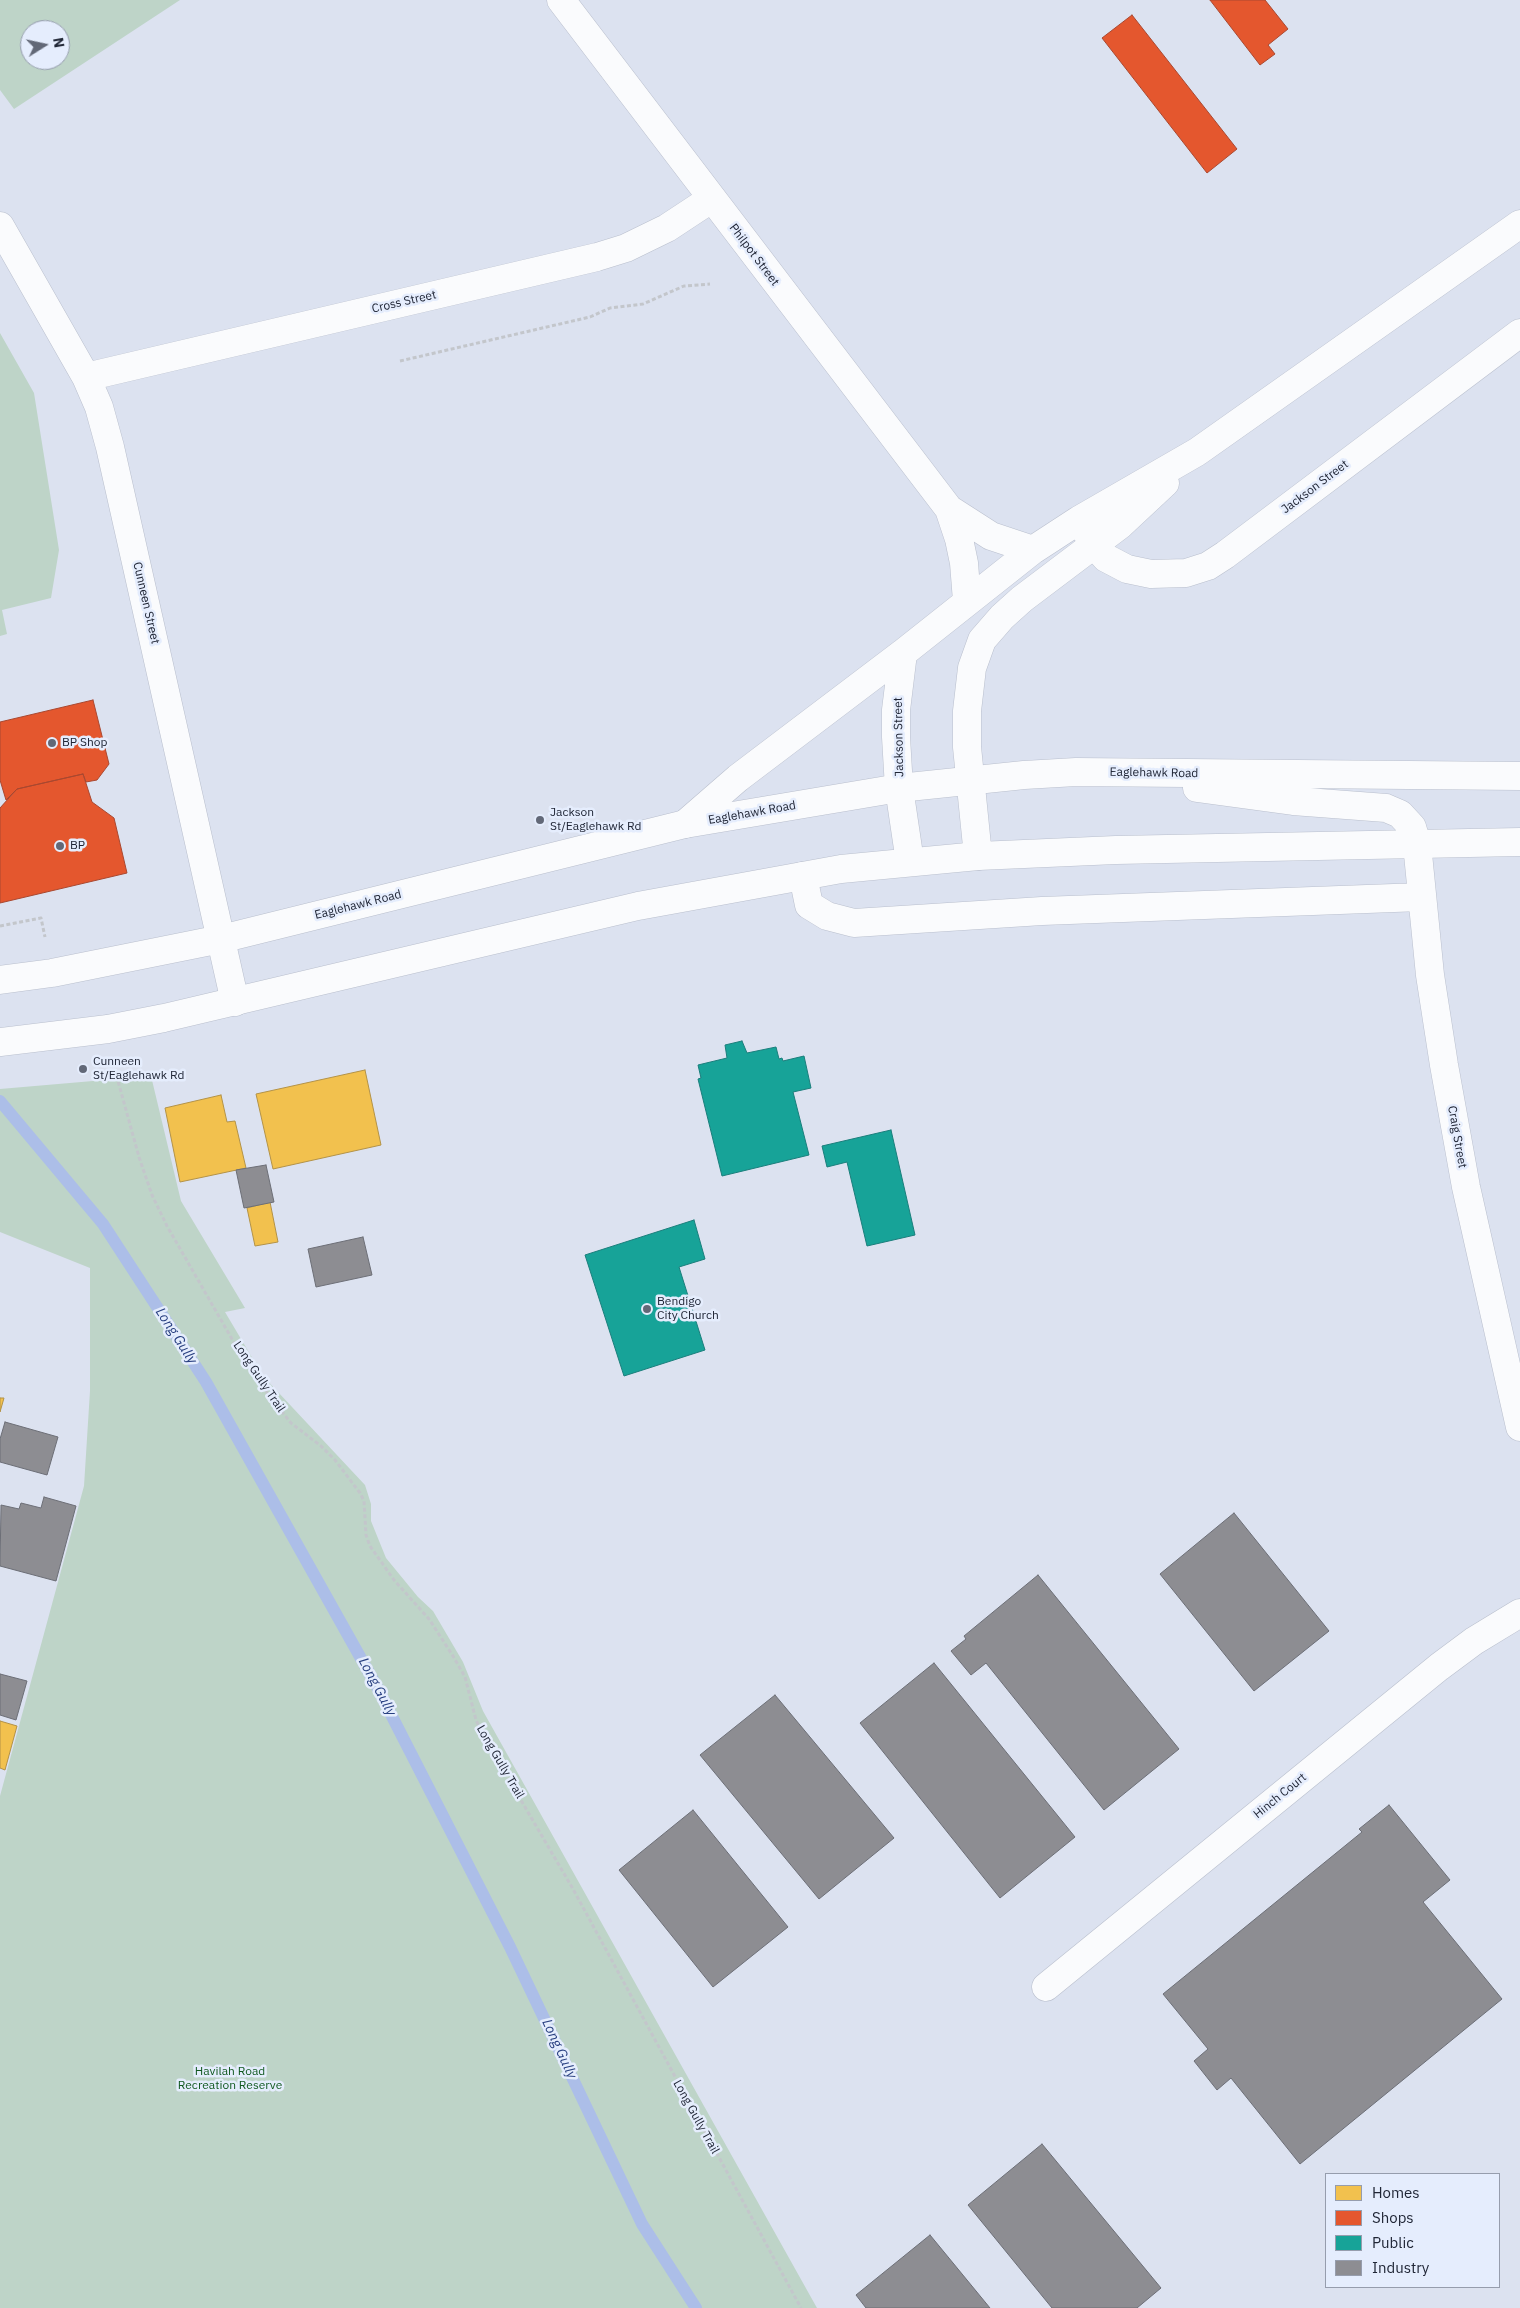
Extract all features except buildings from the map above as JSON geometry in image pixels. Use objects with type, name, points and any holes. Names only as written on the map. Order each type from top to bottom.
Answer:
[{"type":"street","name":"Philpot Street","points":[[561,0],[949,509],[959,539],[964,564],[967,601]]},
{"type":"street","name":"Cross Street","points":[[86,377],[596,257],[626,248],[667,228],[711,199]]},
{"type":"street","points":[[685,824],[738,778],[903,653],[1033,550],[1079,520],[1197,452],[1520,224]]},
{"type":"street","name":"Cunneen Street","points":[[0,226],[86,377],[110,447],[235,1002]]},
{"type":"street","name":"Jackson Street","points":[[1079,520],[1095,546],[1106,558],[1127,569],[1151,574],[1186,573],[1208,566],[1520,333]]},
{"type":"street","points":[[978,856],[967,711],[972,668],[982,640],[1002,617],[1022,600],[1120,525],[1197,452]]},
{"type":"street","name":"Philpot Street","points":[[949,509],[991,536],[1033,550]]},
{"type":"street","name":"Jackson Street","points":[[903,653],[896,710],[900,788],[910,862]]},
{"type":"street","name":"Eaglehawk Road","points":[[0,980],[52,973],[221,939],[685,824],[900,788],[971,780],[1076,772],[1520,776]]},
{"type":"street","name":"Craig Street","points":[[1076,772],[1293,801],[1386,808],[1400,814],[1412,827],[1417,844],[1430,975],[1444,1065],[1466,1187],[1520,1427]]},
{"type":"street","points":[[0,1042],[108,1029],[235,1002],[638,906],[840,869],[978,856],[1116,850],[1520,842]]},
{"type":"street","points":[[803,876],[810,905],[827,916],[854,923],[1042,911],[1421,897]]},
{"type":"street","name":"Hinch Court","points":[[1046,1987],[1438,1667],[1482,1636],[1520,1613]]},
{"type":"path","points":[[400,361],[590,317],[610,308],[643,304],[684,286],[710,284]]},
{"type":"path","points":[[0,926],[41,918],[46,941]]},
{"type":"path","name":"Long Gully Trail","points":[[115,1074],[146,1180],[167,1226],[236,1346],[270,1397],[291,1423],[321,1446],[360,1493],[364,1501],[366,1535],[370,1546],[394,1580],[429,1619],[457,1663],[470,1691],[476,1720],[484,1737],[573,1889],[801,2308]]},
{"type":"green space","points":[[0,0],[180,0],[14,109],[0,90]]},
{"type":"green space","points":[[0,333],[34,393],[59,550],[51,598],[2,610],[7,634],[0,636]]},
{"type":"green space","name":"Havilah Road Recreation Reserve","points":[[151,1076],[181,1201],[245,1308],[225,1312],[263,1376],[365,1485],[371,1504],[371,1521],[386,1558],[418,1597],[433,1611],[463,1662],[483,1711],[817,2308],[0,2308],[0,1796],[84,1486],[90,1391],[90,1268],[0,1232],[0,1089]]},
{"type":"waterway","name":"Long Gully","points":[[0,1101],[103,1224],[206,1382],[377,1687],[510,1947],[642,2224],[696,2308]]},
{"type":"place","name":"BP Shop","points":[[52,743]]},
{"type":"place","name":"Jackson St/Eaglehawk Rd","points":[[540,820]]},
{"type":"place","name":"BP","points":[[60,846]]},
{"type":"place","name":"Cunneen St/Eaglehawk Rd","points":[[83,1069]]},
{"type":"place","name":"Bendigo City Church","points":[[647,1309]]}]
